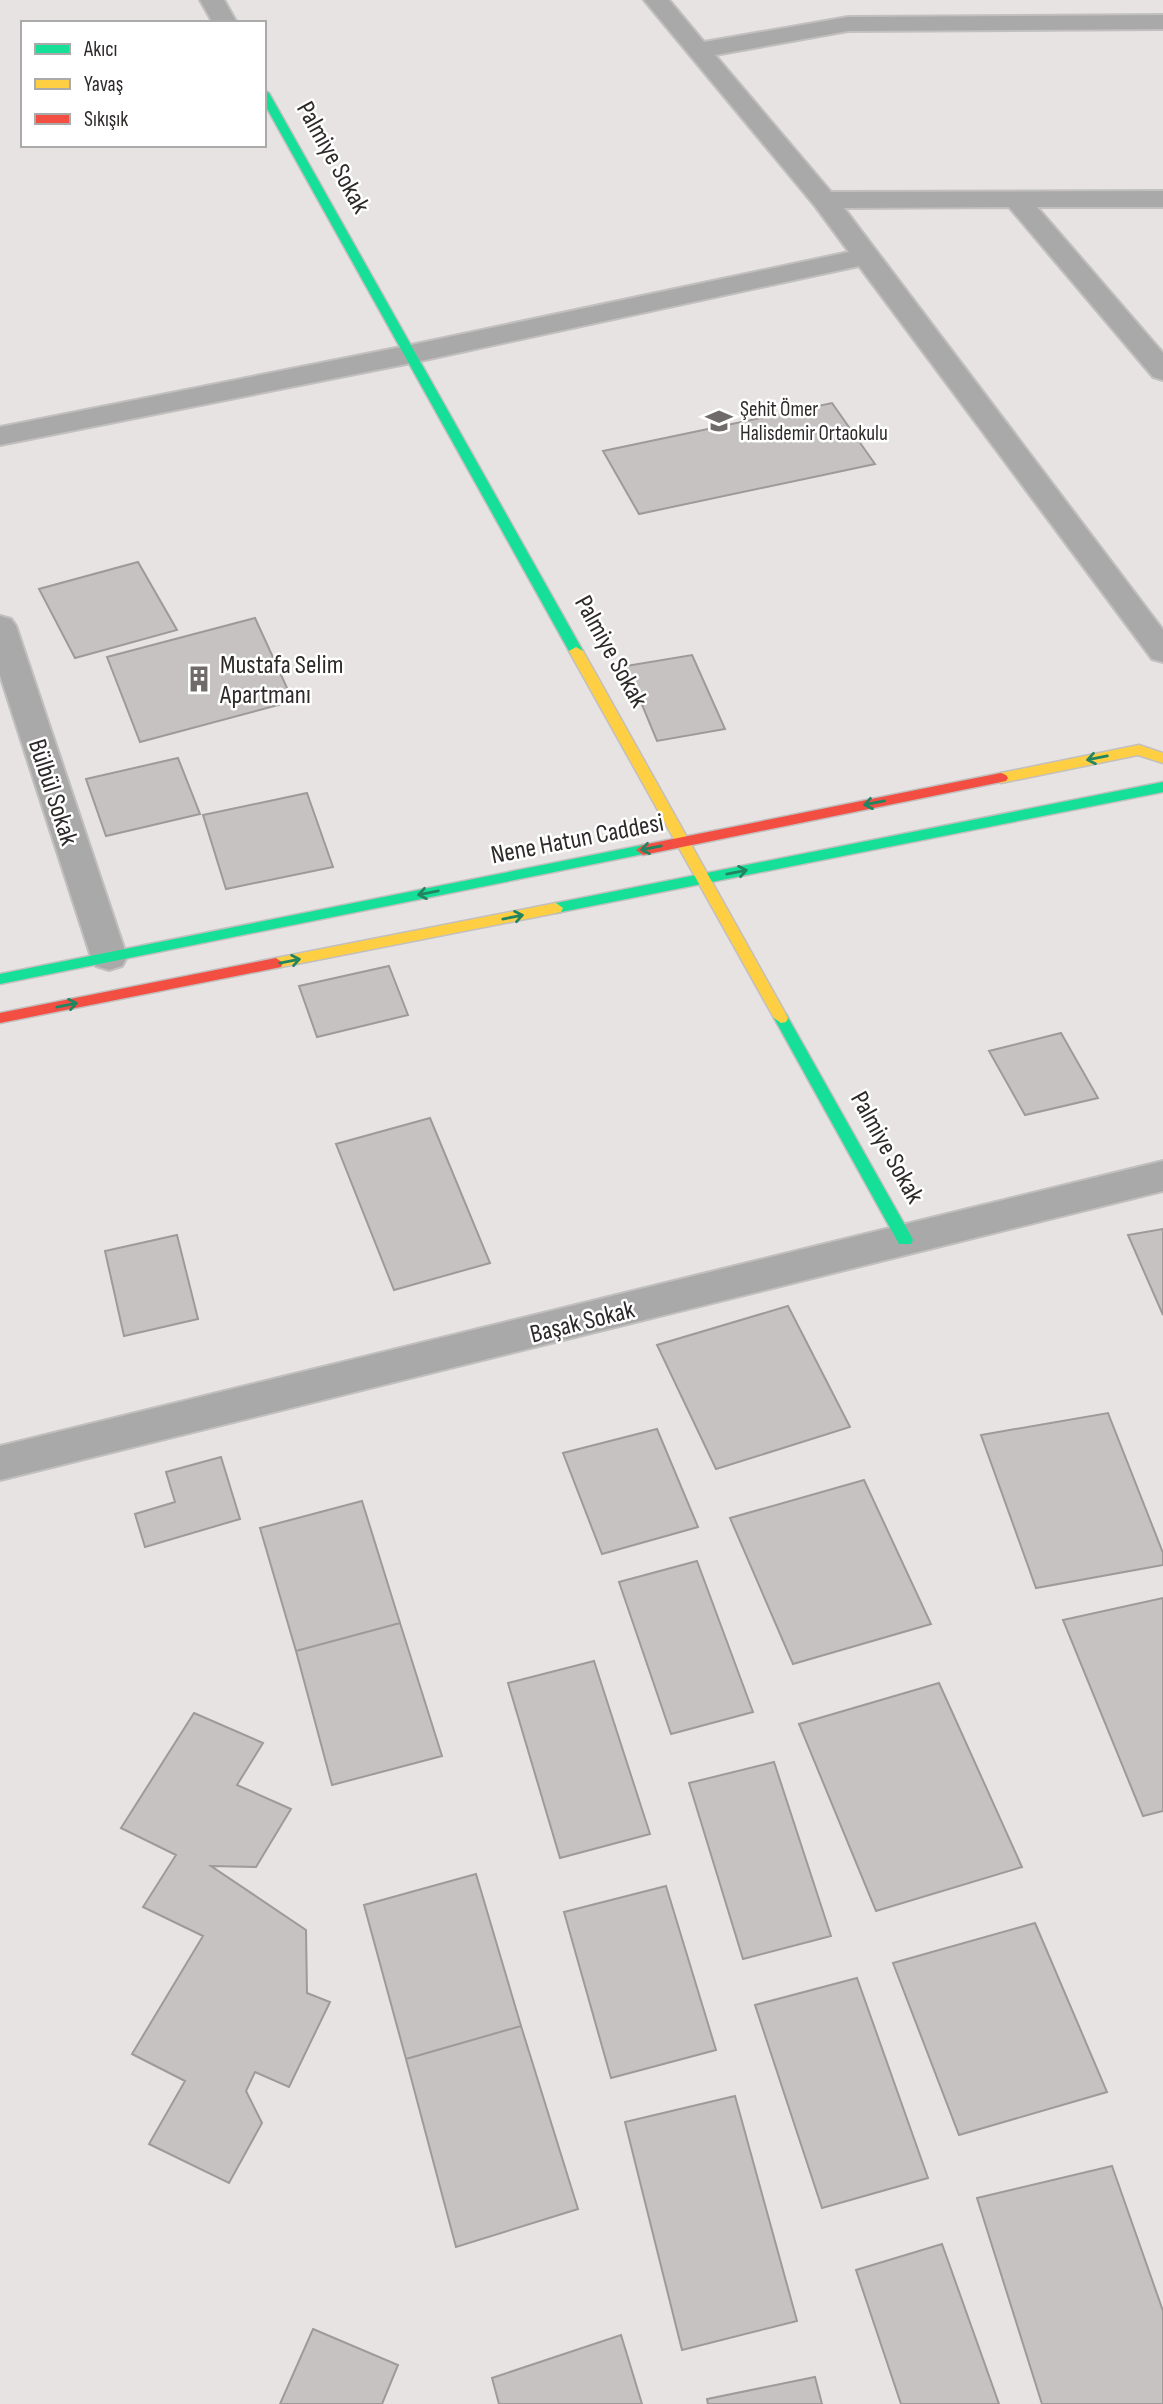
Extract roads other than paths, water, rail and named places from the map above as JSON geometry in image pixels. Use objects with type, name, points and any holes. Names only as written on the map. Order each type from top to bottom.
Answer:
[{"type":"street","points":[[212,0],[224,21]]},
{"type":"street","points":[[656,0],[824,200],[1163,652]]},
{"type":"street","points":[[833,0],[848,24]]},
{"type":"street","points":[[699,50],[848,24],[1163,22]]},
{"type":"street","name":"Palmiye Sokak","points":[[266,97],[685,841],[905,1240]]},
{"type":"street","points":[[1016,199],[1163,371]]},
{"type":"street","points":[[824,200],[1163,199]]},
{"type":"street","points":[[0,436],[411,354],[866,256]]},
{"type":"street","name":"Bülbül Sokak","points":[[0,626],[108,957]]},
{"type":"street","name":"Nene Hatun Caddesi","points":[[0,979],[1139,750],[1163,758]]},
{"type":"street","points":[[0,1018],[1163,787]]},
{"type":"street","name":"Başak Sokak","points":[[0,1463],[1163,1176]]},
{"type":"place","name":"Şehit Ömer Halisdemir Ortaokulu","points":[[719,421]]},
{"type":"place","name":"Mustafa Selim Apartmanı","points":[[199,679]]}]
